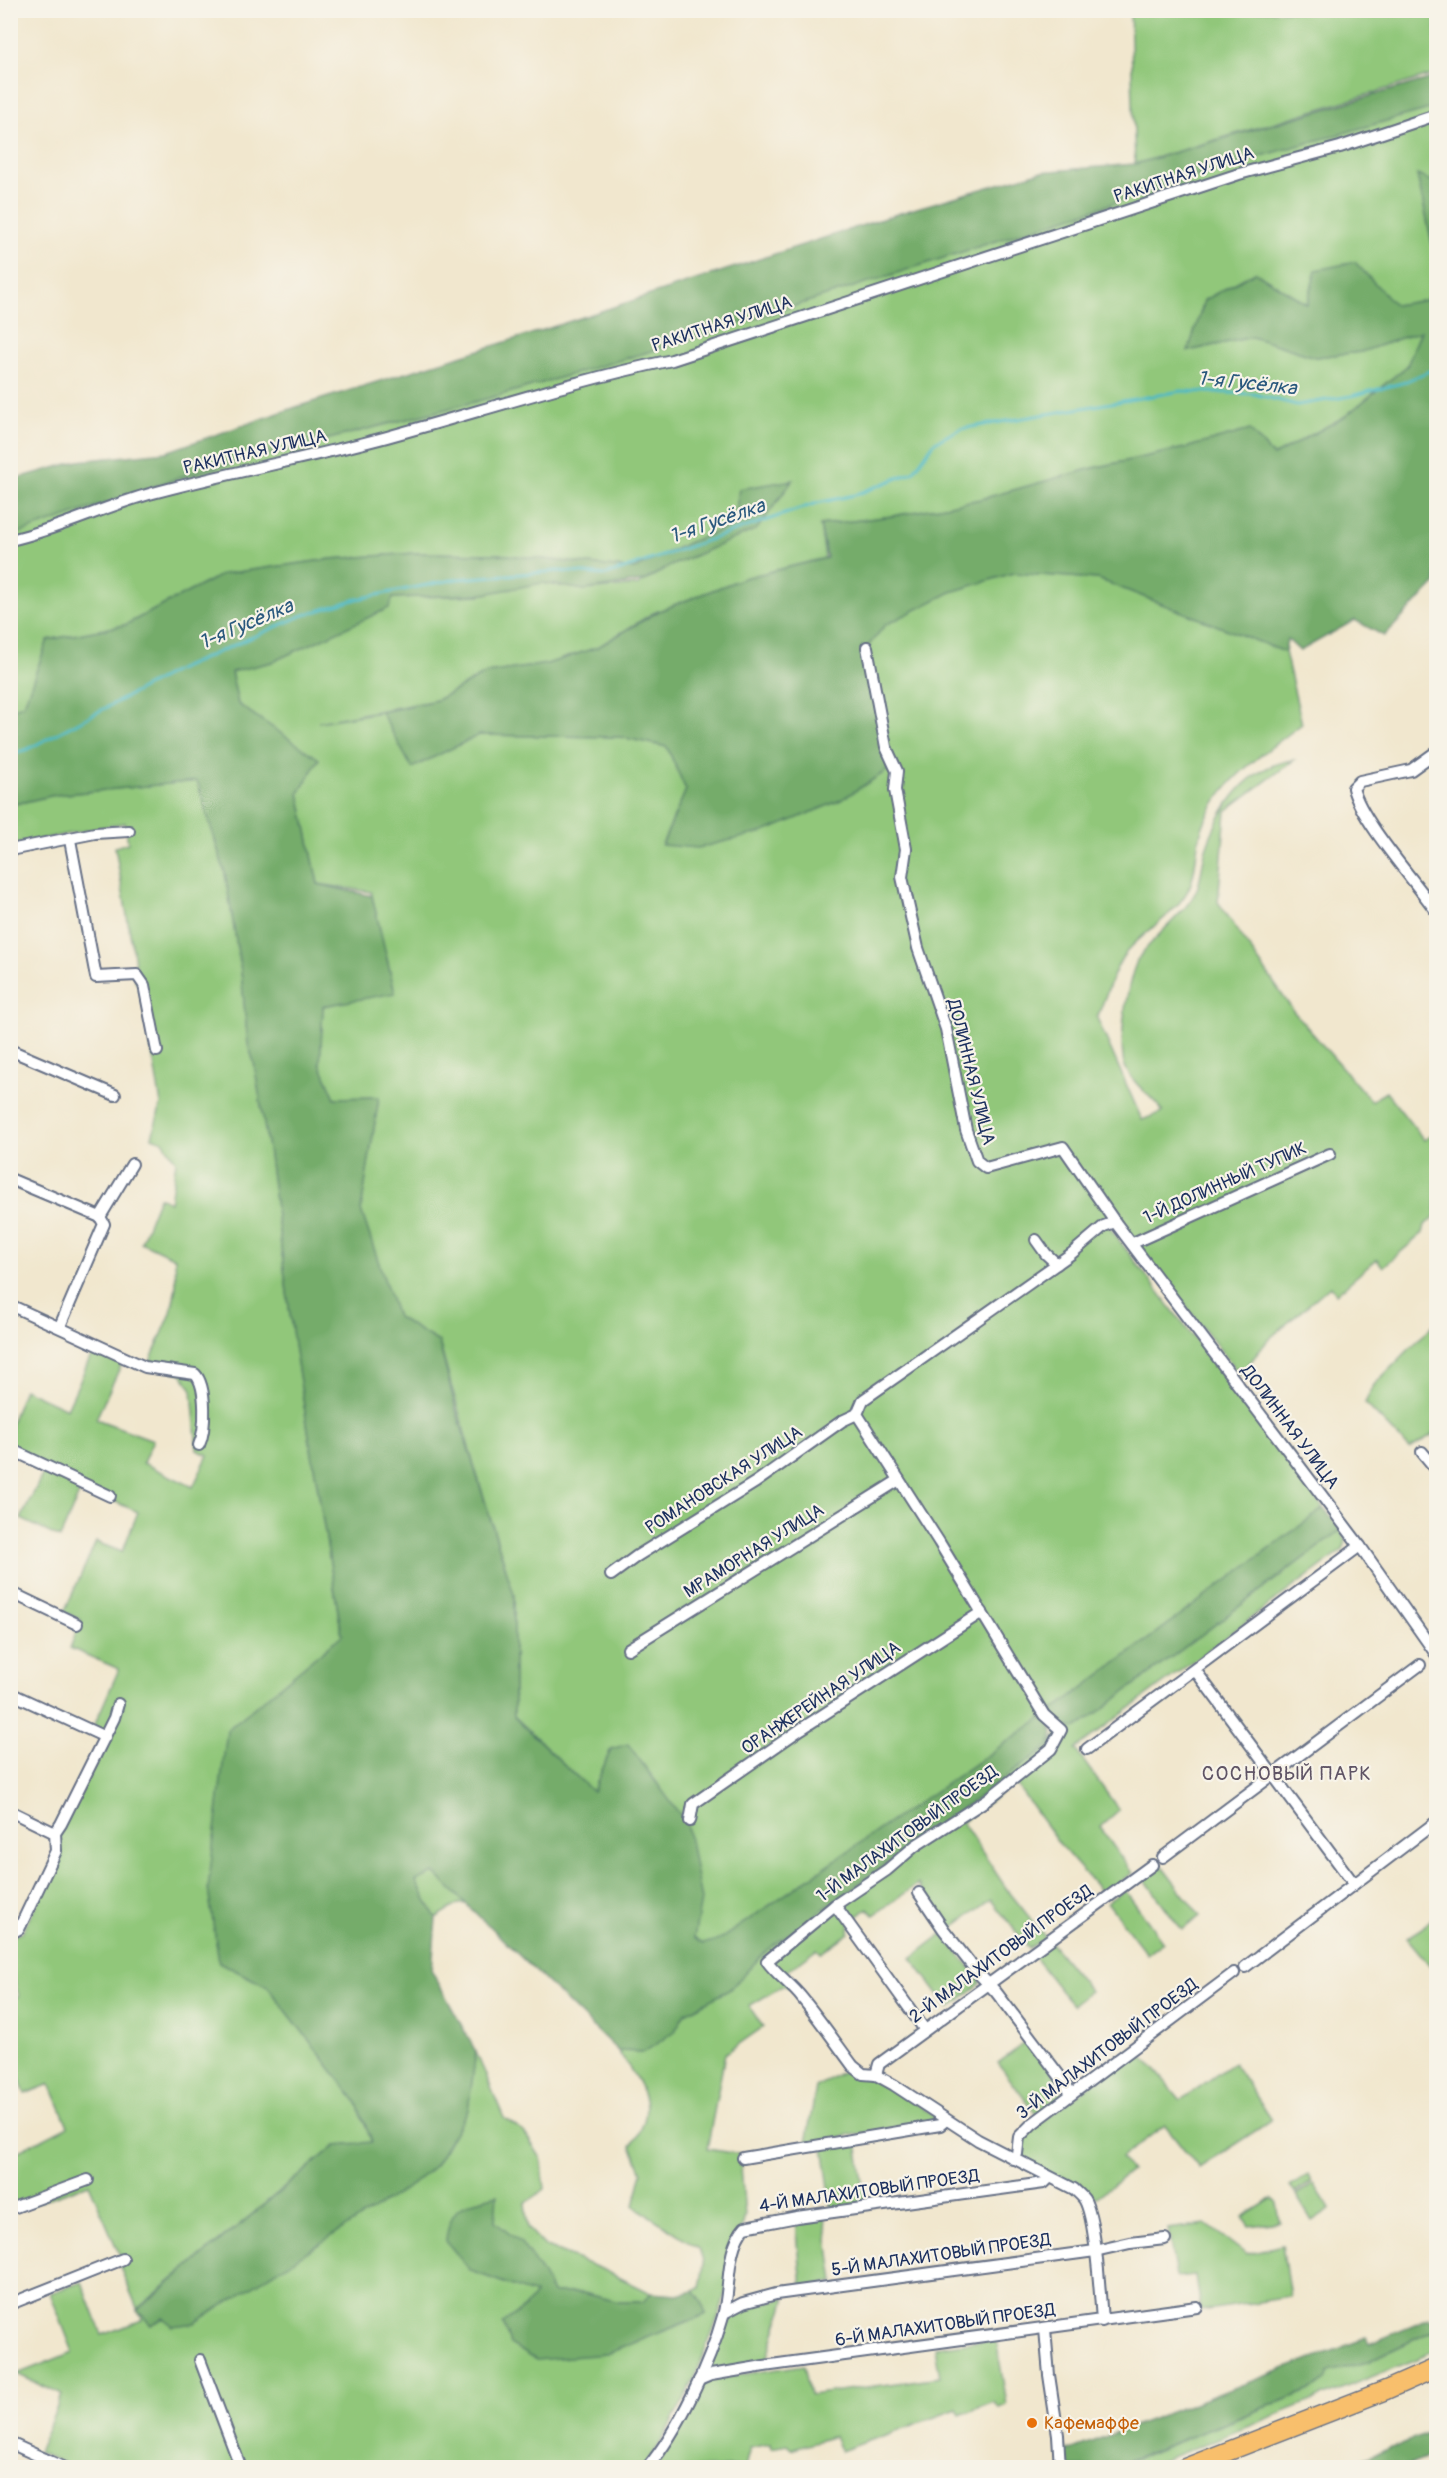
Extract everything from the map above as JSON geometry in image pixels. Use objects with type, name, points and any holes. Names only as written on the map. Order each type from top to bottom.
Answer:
[{"type":"main road","points":[[1185,2468],[1437,2368]]},
{"type":"street","name":"РАКИТНАЯ УЛИЦА","points":[[10,540],[45,532],[150,494],[387,437],[495,408],[610,373],[672,360],[1239,174],[1340,147],[1437,115]]},
{"type":"street","name":"ДОЛИННАЯ УЛИЦА","points":[[867,647],[886,747],[897,771],[896,790],[906,849],[902,877],[918,948],[946,1029],[966,1130],[977,1161],[986,1168],[1063,1147],[1115,1222],[1360,1546],[1437,1654]]},
{"type":"street","points":[[1437,752],[1411,770],[1360,781],[1353,788],[1355,798],[1383,840],[1437,911]]},
{"type":"street","points":[[10,850],[70,840],[95,833],[129,831]]},
{"type":"street","points":[[70,840],[96,977],[137,975],[144,985],[157,1051]]},
{"type":"street","points":[[10,1050],[115,1095]]},
{"type":"street","name":"1-Й ДОЛИННЫЙ ТУПИК","points":[[1133,1243],[1330,1154]]},
{"type":"street","points":[[100,1217],[132,1164]]},
{"type":"street","points":[[10,1179],[100,1217],[104,1224],[60,1326]]},
{"type":"street","points":[[982,1612],[857,1414],[863,1400],[1057,1264],[1104,1226],[1115,1222]]},
{"type":"street","points":[[1036,1239],[1046,1254],[1057,1264]]},
{"type":"street","points":[[10,1305],[145,1367],[195,1374],[202,1385],[204,1436],[199,1445]]},
{"type":"street","name":"РОМАНОВСКАЯ УЛИЦА","points":[[611,1575],[637,1556],[756,1482],[842,1421],[857,1414]]},
{"type":"street","points":[[12,1452],[110,1496]]},
{"type":"street","points":[[1422,1452],[1437,1469]]},
{"type":"street","name":"МРАМОРНАЯ УЛИЦА","points":[[628,1649],[899,1480]]},
{"type":"street","points":[[1087,1749],[1360,1546]]},
{"type":"street","points":[[10,1592],[77,1624]]},
{"type":"street","name":"1-Й МАЛАХИТОВЫЙ ПРОЕЗД","points":[[876,2075],[862,2074],[853,2066],[801,1997],[767,1961],[836,1905],[887,1870],[915,1846],[988,1798],[1051,1749],[1061,1730],[1044,1714],[982,1612]]},
{"type":"street","name":"ОРАНЖЕРЕЙНАЯ УЛИЦА","points":[[690,1821],[693,1804],[801,1729],[982,1612]]},
{"type":"street","points":[[1163,1857],[1420,1665]]},
{"type":"street","points":[[1195,1670],[1354,1884]]},
{"type":"street","points":[[10,1693],[105,1737]]},
{"type":"street","points":[[10,1934],[19,1929],[56,1851],[55,1833],[105,1737],[118,1704]]},
{"type":"street","points":[[10,1811],[55,1833]]},
{"type":"street","points":[[1245,1966],[1437,1821]]},
{"type":"street","name":"2-Й МАЛАХИТОВЫЙ ПРОЕЗД","points":[[876,2075],[879,2064],[1152,1865]]},
{"type":"street","points":[[919,1893],[944,1930],[1065,2083],[1071,2094]]},
{"type":"street","points":[[836,1905],[925,2030]]},
{"type":"street","name":"3-Й МАЛАХИТОВЫЙ ПРОЕЗД","points":[[1013,2159],[1017,2154],[1019,2137],[1071,2094],[1234,1973]]},
{"type":"street","points":[[876,2075],[1013,2159],[1074,2189],[1083,2198],[1088,2209],[1095,2252],[1102,2321]]},
{"type":"street","points":[[743,2158],[940,2125],[946,2120]]},
{"type":"street","name":"4-Й МАЛАХИТОВЫЙ ПРОЕЗД","points":[[724,2313],[728,2276],[740,2233],[745,2227],[1044,2183],[1049,2178]]},
{"type":"street","points":[[10,2209],[88,2181]]},
{"type":"street","name":"5-Й МАЛАХИТОВЫЙ ПРОЕЗД","points":[[724,2313],[743,2303],[776,2294],[1095,2252],[1130,2243],[1165,2239]]},
{"type":"street","points":[[10,2304],[123,2259]]},
{"type":"street","name":"6-Й МАЛАХИТОВЫЙ ПРОЕЗД","points":[[699,2380],[711,2375],[764,2366],[1197,2307]]},
{"type":"street","points":[[647,2468],[662,2450],[699,2380],[724,2313]]},
{"type":"street","points":[[1045,2328],[1060,2468]]},
{"type":"street","points":[[200,2360],[241,2468]]},
{"type":"street","points":[[10,2443],[65,2468]]},
{"type":"green space","points":[[1130,11],[1436,11],[1436,74],[1135,164]]},
{"type":"green space","points":[[1436,77],[1436,107],[1247,160],[689,340],[497,396],[184,476],[11,536],[11,480],[78,461],[166,452],[296,407],[528,335],[900,213],[1039,172],[1135,164]]},
{"type":"green space","points":[[1436,107],[1436,183],[1417,175],[1436,261],[1436,285],[1426,300],[1395,305],[1307,304],[1255,272],[1204,300],[1189,351],[1252,337],[1315,357],[1361,352],[1421,331],[1407,366],[1344,417],[1273,456],[1250,430],[1185,448],[1089,469],[981,499],[893,516],[820,525],[825,558],[744,578],[653,613],[598,647],[547,664],[487,673],[437,700],[318,722],[381,712],[412,767],[479,735],[621,737],[667,747],[686,790],[662,844],[882,709],[861,655],[885,625],[950,592],[1013,573],[1098,579],[1285,652],[1302,724],[1257,758],[1218,798],[1201,832],[1192,879],[1184,897],[1124,955],[1113,976],[1097,1018],[1142,1120],[1163,1112],[1134,1080],[1123,1058],[1125,1008],[1134,969],[1144,951],[1184,909],[1193,896],[1199,884],[1206,849],[1212,833],[1228,804],[1249,780],[1262,771],[1294,760],[1226,811],[1218,902],[1294,1012],[1371,1101],[1386,1092],[1424,1140],[1436,1132],[1436,1215],[1425,1225],[1423,1233],[1383,1267],[1377,1259],[1336,1294],[1330,1286],[1268,1340],[1240,1375],[1115,1216],[1109,1227],[1324,1508],[1048,1714],[719,1940],[703,1944],[694,1938],[658,1784],[628,1745],[611,1749],[593,1792],[514,1716],[514,1595],[439,1342],[397,1318],[361,1210],[379,1097],[335,1098],[320,1064],[323,1006],[395,992],[371,892],[318,884],[299,793],[318,759],[238,704],[231,671],[272,662],[388,608],[393,598],[480,595],[537,582],[585,590],[638,585],[668,567],[757,529],[792,481],[739,489],[734,525],[692,541],[634,569],[497,554],[416,553],[331,559],[223,574],[125,625],[48,640],[24,705],[11,710],[10,536],[184,476],[497,396],[689,340],[1247,160]]},
{"type":"green space","points":[[1417,175],[1436,183],[1436,261]]},
{"type":"green space","points":[[1355,262],[1395,305],[1426,300],[1436,285],[1436,583],[1384,636],[1355,620],[1300,651],[1287,639],[1285,652],[1098,579],[1013,573],[951,592],[885,625],[861,655],[882,709],[888,770],[841,800],[764,832],[698,848],[662,845],[686,790],[667,747],[621,737],[479,735],[412,768],[381,712],[437,700],[487,673],[547,664],[598,647],[659,611],[744,578],[827,558],[820,525],[893,516],[981,499],[1089,469],[1185,448],[1250,430],[1273,456],[1344,417],[1407,366],[1421,331],[1361,352],[1315,357],[1252,337],[1188,351],[1205,300],[1255,272],[1307,304],[1316,270]]},
{"type":"green space","points":[[793,480],[757,529],[668,567],[644,581],[585,590],[542,583],[484,594],[393,598],[389,608],[272,662],[231,672],[238,704],[319,759],[299,793],[318,884],[372,896],[395,993],[323,1006],[320,1064],[335,1098],[379,1097],[361,1210],[397,1317],[439,1342],[456,1409],[514,1595],[514,1717],[593,1792],[611,1749],[628,1744],[687,1824],[701,1900],[694,1938],[703,1944],[719,1940],[1043,1717],[1052,1727],[1051,1741],[1049,1746],[768,1949],[729,1990],[685,2013],[675,2031],[644,2052],[618,2051],[434,1873],[416,1881],[436,1918],[432,1971],[476,2052],[468,2110],[435,2165],[412,2185],[195,2323],[173,2326],[163,2318],[151,2325],[137,2310],[336,2145],[372,2142],[356,2101],[268,1987],[219,1962],[208,1889],[227,1730],[342,1635],[294,1345],[269,1155],[254,1062],[248,1044],[241,971],[225,873],[197,781],[55,795],[11,805],[10,710],[24,704],[48,640],[125,625],[223,574],[331,559],[416,553],[497,554],[634,569],[692,541],[734,525],[739,489]]},
{"type":"green space","points":[[197,781],[225,873],[241,971],[248,1044],[254,1062],[269,1155],[294,1345],[342,1636],[227,1730],[219,1962],[268,1987],[356,2101],[372,2143],[336,2145],[137,2309],[120,2267],[120,2256],[89,2184],[11,2212],[11,2155],[68,2126],[50,2084],[25,2094],[11,2056],[10,2000],[19,1996],[11,1970],[11,1937],[22,1932],[37,1904],[60,1854],[59,1834],[109,1736],[94,1726],[119,1669],[70,1648],[81,1620],[64,1612],[96,1542],[122,1552],[138,1512],[82,1487],[60,1538],[21,1519],[45,1469],[11,1445],[11,1423],[24,1389],[67,1409],[95,1347],[123,1361],[96,1419],[153,1440],[143,1463],[193,1487],[208,1455],[197,1450],[192,1390],[182,1374],[149,1364],[171,1313],[176,1287],[175,1258],[141,1242],[159,1197],[170,1202],[176,1161],[163,1141],[152,1137],[161,1104],[141,988],[135,980],[136,968],[115,847],[128,843],[125,823],[11,845],[11,805],[55,795]]},
{"type":"green space","points":[[1436,1322],[1436,1432],[1410,1449],[1365,1403],[1374,1385]]},
{"type":"green space","points":[[1324,1508],[1341,1530],[1077,1728],[1063,1726],[1048,1714]]},
{"type":"green space","points":[[1341,1530],[1346,1541],[1343,1550],[1075,1749],[1119,1810],[1100,1827],[1132,1873],[1103,1894],[1061,1846],[1015,1783],[962,1822],[1006,1888],[1046,1938],[1029,1948],[991,1900],[949,1930],[918,1884],[874,1915],[868,1908],[850,1923],[849,1933],[821,1953],[817,1949],[786,1972],[804,1995],[784,1985],[749,2006],[763,2027],[725,2054],[707,2149],[740,2154],[745,2216],[720,2313],[689,2390],[658,2447],[643,2467],[75,2468],[38,2452],[62,2395],[17,2374],[73,2352],[50,2293],[82,2282],[102,2335],[142,2320],[138,2310],[151,2325],[412,2185],[435,2165],[468,2110],[476,2052],[504,2118],[524,2132],[541,2158],[545,2189],[525,2204],[528,2228],[546,2247],[604,2270],[651,2293],[644,2302],[619,2302],[583,2293],[552,2293],[534,2262],[516,2240],[505,2230],[461,2205],[536,2294],[525,2307],[504,2323],[606,2354],[705,2315],[702,2302],[694,2291],[700,2288],[704,2264],[699,2248],[634,2206],[642,2172],[631,2146],[640,2132],[646,2108],[640,2086],[618,2051],[644,2052],[675,2031],[685,2013],[729,1990],[768,1949],[1049,1746],[1063,1726],[1077,1728]]},
{"type":"green space","points":[[1160,1864],[1200,1916],[1182,1930],[1143,1877]]},
{"type":"green space","points":[[434,1873],[468,1904],[458,1904],[436,1918],[415,1881]]},
{"type":"green space","points":[[1125,1890],[1163,1942],[1147,1954],[1107,1902]]},
{"type":"green space","points":[[1436,1914],[1436,1973],[1407,1938],[1423,1928]]},
{"type":"green space","points":[[942,1934],[980,1979],[980,1984],[949,2008],[911,1958]]},
{"type":"green space","points":[[1051,1943],[1090,1991],[1072,2005],[1033,1956]]},
{"type":"green space","points":[[1029,2040],[1063,2088],[1061,2098],[1037,2116],[998,2063]]},
{"type":"green space","points":[[1138,2050],[1181,2100],[1233,2063],[1272,2120],[1199,2168],[1165,2125],[1121,2158],[1131,2171],[1097,2197],[1087,2196],[1029,2162],[1023,2156],[1022,2140],[1033,2128]]},
{"type":"green space","points":[[847,2069],[897,2090],[939,2120],[806,2143],[816,2087]]},
{"type":"green space","points":[[857,2142],[866,2203],[832,2208],[823,2147]]},
{"type":"green space","points":[[1308,2175],[1312,2182],[1295,2193],[1290,2187]]},
{"type":"green space","points":[[1314,2184],[1330,2209],[1312,2221],[1296,2195]]},
{"type":"green space","points":[[497,2195],[495,2222],[521,2243],[542,2273],[552,2293],[583,2293],[619,2302],[643,2302],[651,2293],[677,2295],[694,2291],[702,2302],[706,2314],[606,2354],[536,2360],[510,2344],[503,2323],[525,2307],[535,2294],[471,2271],[446,2241],[448,2228],[455,2212],[468,2203]]},
{"type":"green space","points":[[1273,2198],[1277,2203],[1280,2222],[1249,2226],[1243,2217]]},
{"type":"green space","points":[[825,2217],[834,2282],[802,2287],[796,2221]]},
{"type":"green space","points":[[1206,2224],[1246,2254],[1282,2245],[1290,2297],[1201,2311],[1196,2275],[1176,2277],[1168,2229]]},
{"type":"green space","points":[[786,2297],[766,2363],[711,2371],[708,2369],[721,2335],[732,2316],[751,2306]]},
{"type":"green space","points":[[1429,2319],[1436,2323],[1436,2329],[1367,2362],[1329,2372],[1326,2381],[1315,2388],[1112,2467],[1064,2467],[1062,2453],[1366,2338],[1369,2344]]},
{"type":"green space","points":[[1436,2329],[1436,2351],[1147,2467],[1112,2468],[1315,2388],[1328,2372],[1367,2362]]},
{"type":"green space","points":[[996,2339],[1007,2405],[999,2408],[994,2402],[960,2415],[957,2409],[841,2451],[834,2436],[791,2449],[787,2445],[771,2448],[770,2444],[750,2448],[745,2467],[652,2468],[671,2444],[695,2394],[712,2379],[804,2365],[810,2395],[940,2377],[935,2347]]},
{"type":"green space","points":[[1436,2430],[1436,2454],[1401,2467],[1337,2467],[1403,2444]]},
{"type":"waterway","name":"1-я Гусёлка","points":[[10,755],[28,749],[177,670],[301,616],[357,599],[457,579],[559,571],[606,575],[817,503],[855,495],[913,472],[935,442],[960,429],[1181,391],[1254,394],[1297,405],[1351,396],[1402,383],[1436,368]]},
{"type":"place","name":"Кафемаффе","points":[[1032,2423]]},
{"type":"district","name":"СОСНОВЫЙ ПАРК","points":[[1287,1773]]}]
